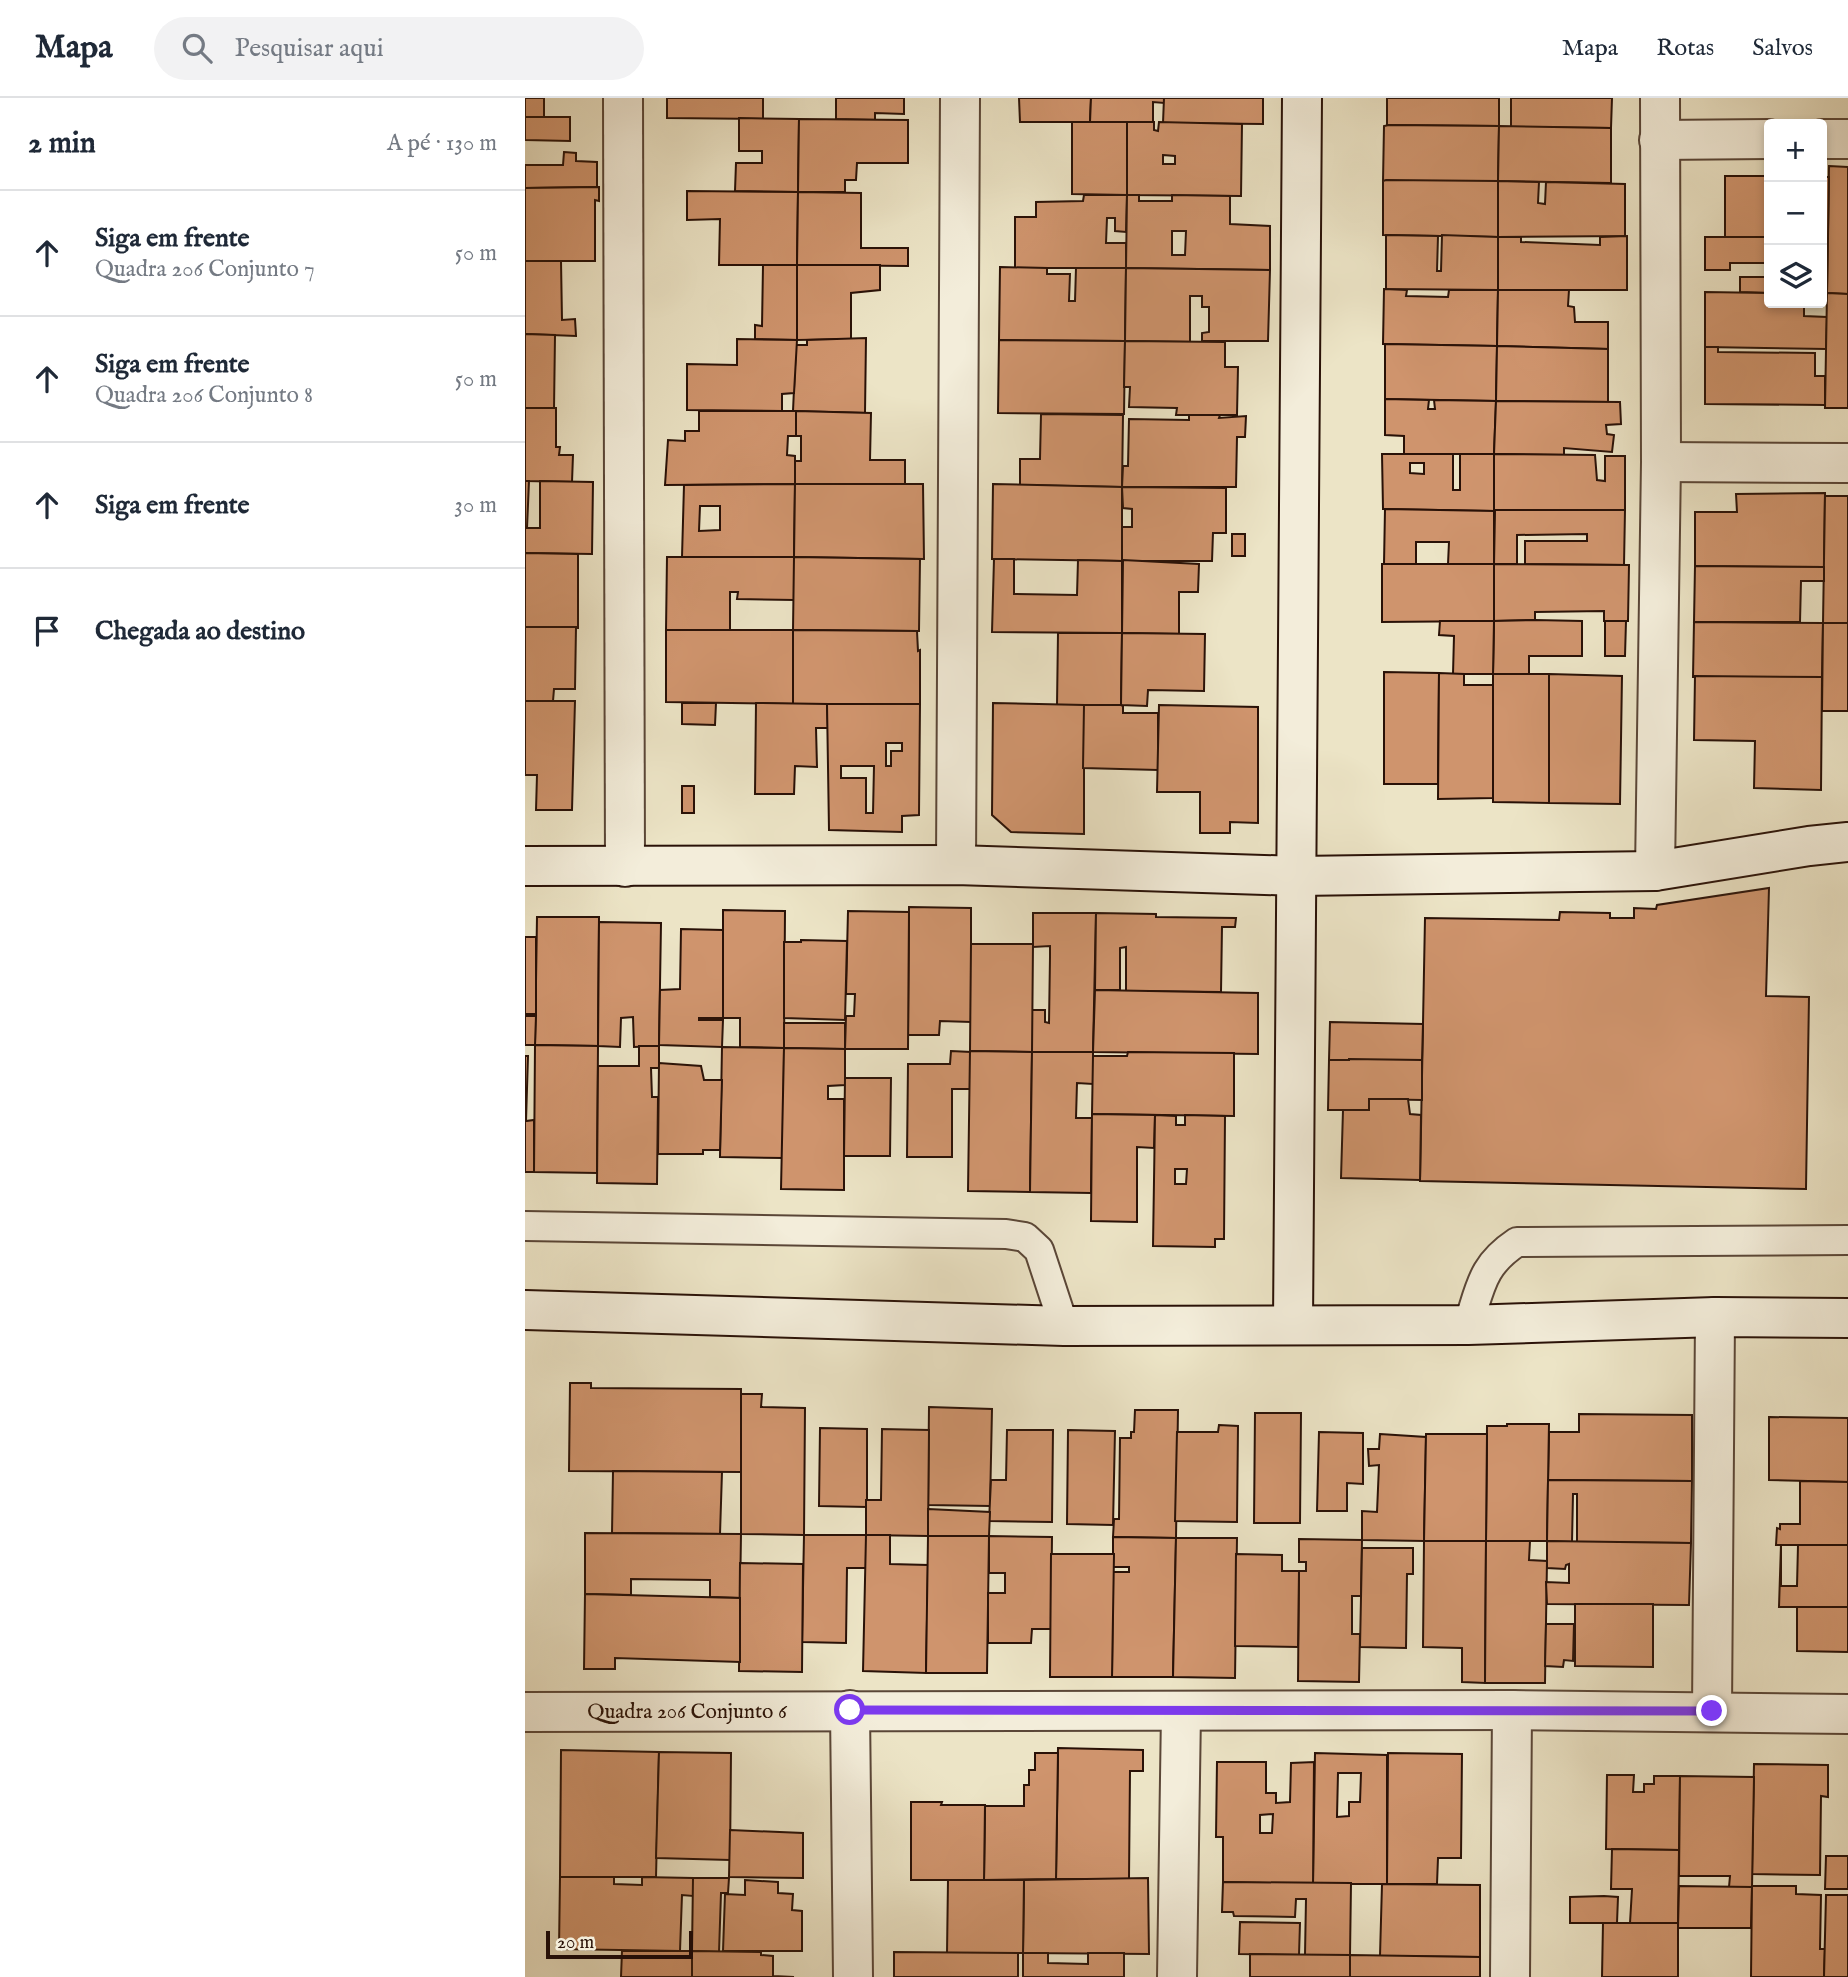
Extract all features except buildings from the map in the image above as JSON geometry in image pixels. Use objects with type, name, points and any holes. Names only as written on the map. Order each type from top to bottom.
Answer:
[{"type":"street","points":[[623,98],[625,867]]},
{"type":"street","points":[[956,865],[960,98]]},
{"type":"street","points":[[1293,1324],[1302,98]]},
{"type":"street","points":[[1655,871],[1661,462],[1660,98]]},
{"type":"street","points":[[1659,140],[1764,139]]},
{"type":"street","points":[[1827,139],[1848,139]]},
{"type":"street","points":[[1661,462],[1848,463]]},
{"type":"street","points":[[525,866],[956,865],[1298,876],[1655,871],[1848,842]]},
{"type":"street","points":[[525,1310],[1064,1326],[1468,1325],[1715,1317],[1848,1318]]},
{"type":"street","points":[[1712,1711],[1715,1317]]},
{"type":"street","points":[[850,1710],[853,1977]]},
{"type":"street","points":[[1510,1977],[1512,1710]]},
{"type":"street","name":"Quadra 206 Conjunto 6","points":[[525,1712],[1512,1710],[1848,1714]]},
{"type":"street","points":[[1177,1977],[1181,1712]]},
{"type":"lane","points":[[525,1226],[1006,1234],[1025,1237],[1039,1250],[1064,1326]]},
{"type":"lane","points":[[1468,1325],[1486,1272],[1499,1254],[1517,1242],[1848,1240]]},
{"type":"route","points":[[850,1710],[1712,1711]]}]
